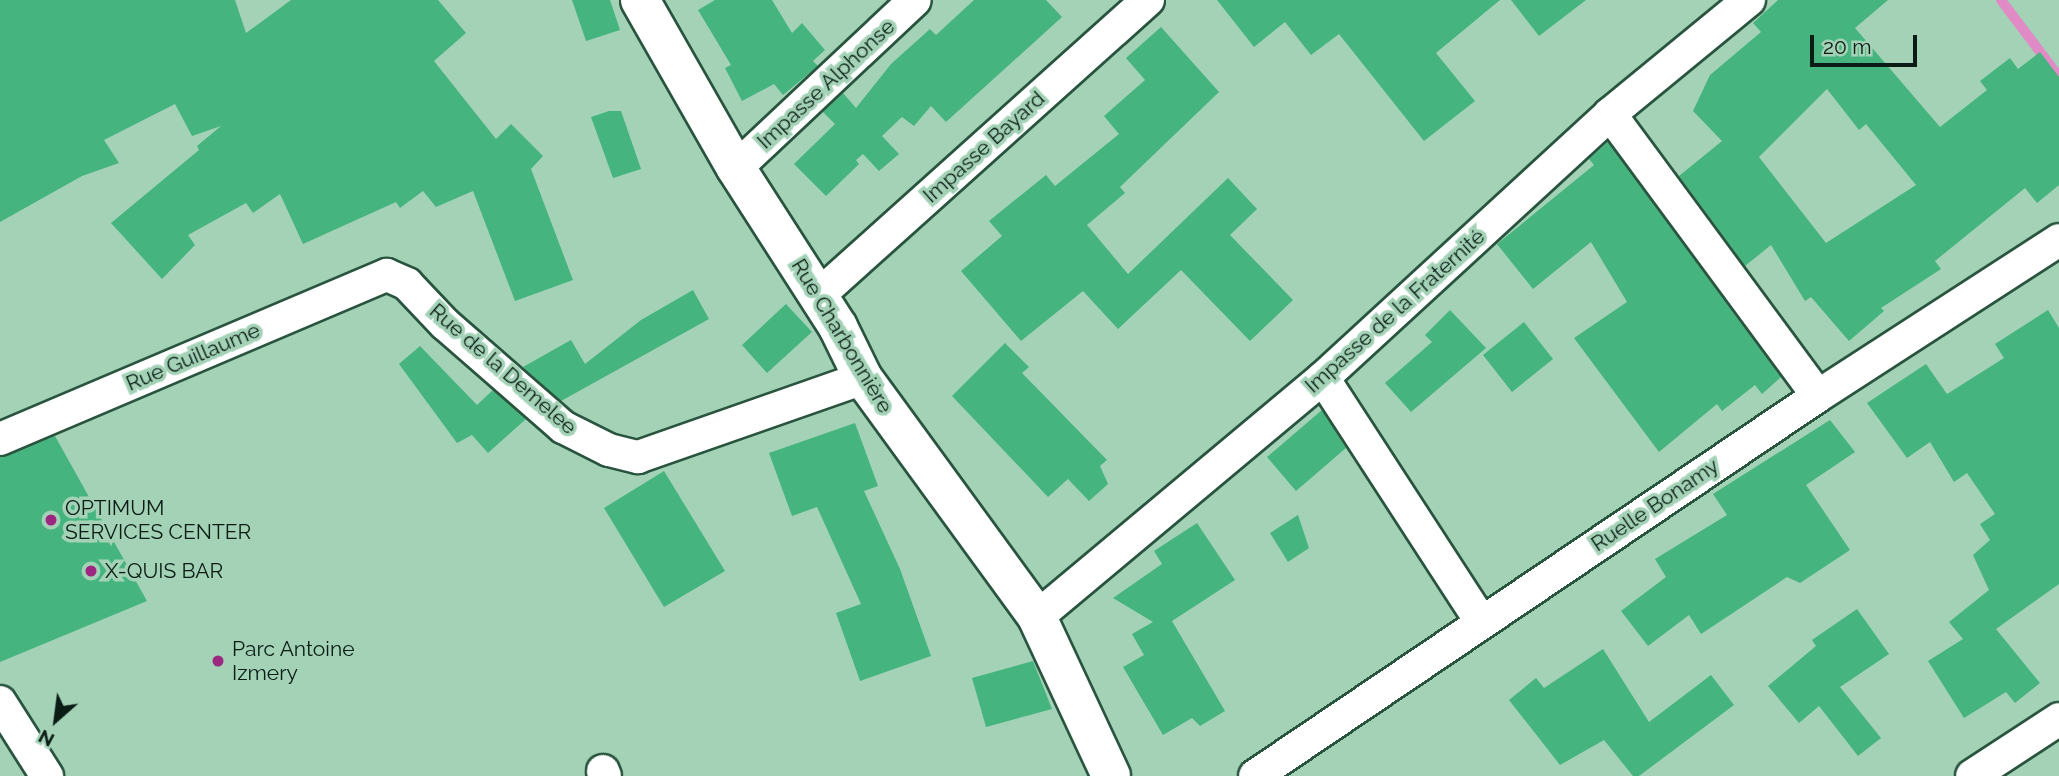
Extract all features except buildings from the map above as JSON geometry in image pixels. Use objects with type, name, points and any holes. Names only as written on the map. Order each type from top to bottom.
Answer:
[{"type":"street","name":"Rue Charbonnière","points":[[640,0],[736,168],[819,295],[863,378],[1037,617],[1111,776]]},
{"type":"street","name":"Impasse Alphonse","points":[[736,168],[915,0]]},
{"type":"street","name":"Impasse Bayard","points":[[819,295],[1148,0]]},
{"type":"street","name":"Impasse de la Fraternité","points":[[1037,617],[1323,378],[1610,114],[1749,0]]},
{"type":"street","points":[[1610,114],[1818,396]]},
{"type":"street","name":"Ruelle Bonamy","points":[[1255,776],[1818,396],[2059,240]]},
{"type":"street","name":"Rue de la Demelee","points":[[387,275],[407,284],[445,324],[563,427],[609,450],[628,455],[638,457],[863,378]]},
{"type":"street","name":"Rue Guillaume","points":[[0,439],[387,275]]},
{"type":"street","points":[[1323,378],[1481,621]]},
{"type":"street","points":[[0,702],[47,776]]},
{"type":"street","points":[[1972,776],[2059,719]]},
{"type":"waterway","points":[[2001,0],[2059,77]]},
{"type":"place","name":"OPTIMUM SERVICES CENTER","points":[[51,520]]},
{"type":"place","name":"X-QUIS BAR","points":[[91,571]]},
{"type":"place","name":"Parc Antoine Izmery","points":[[218,661]]}]
